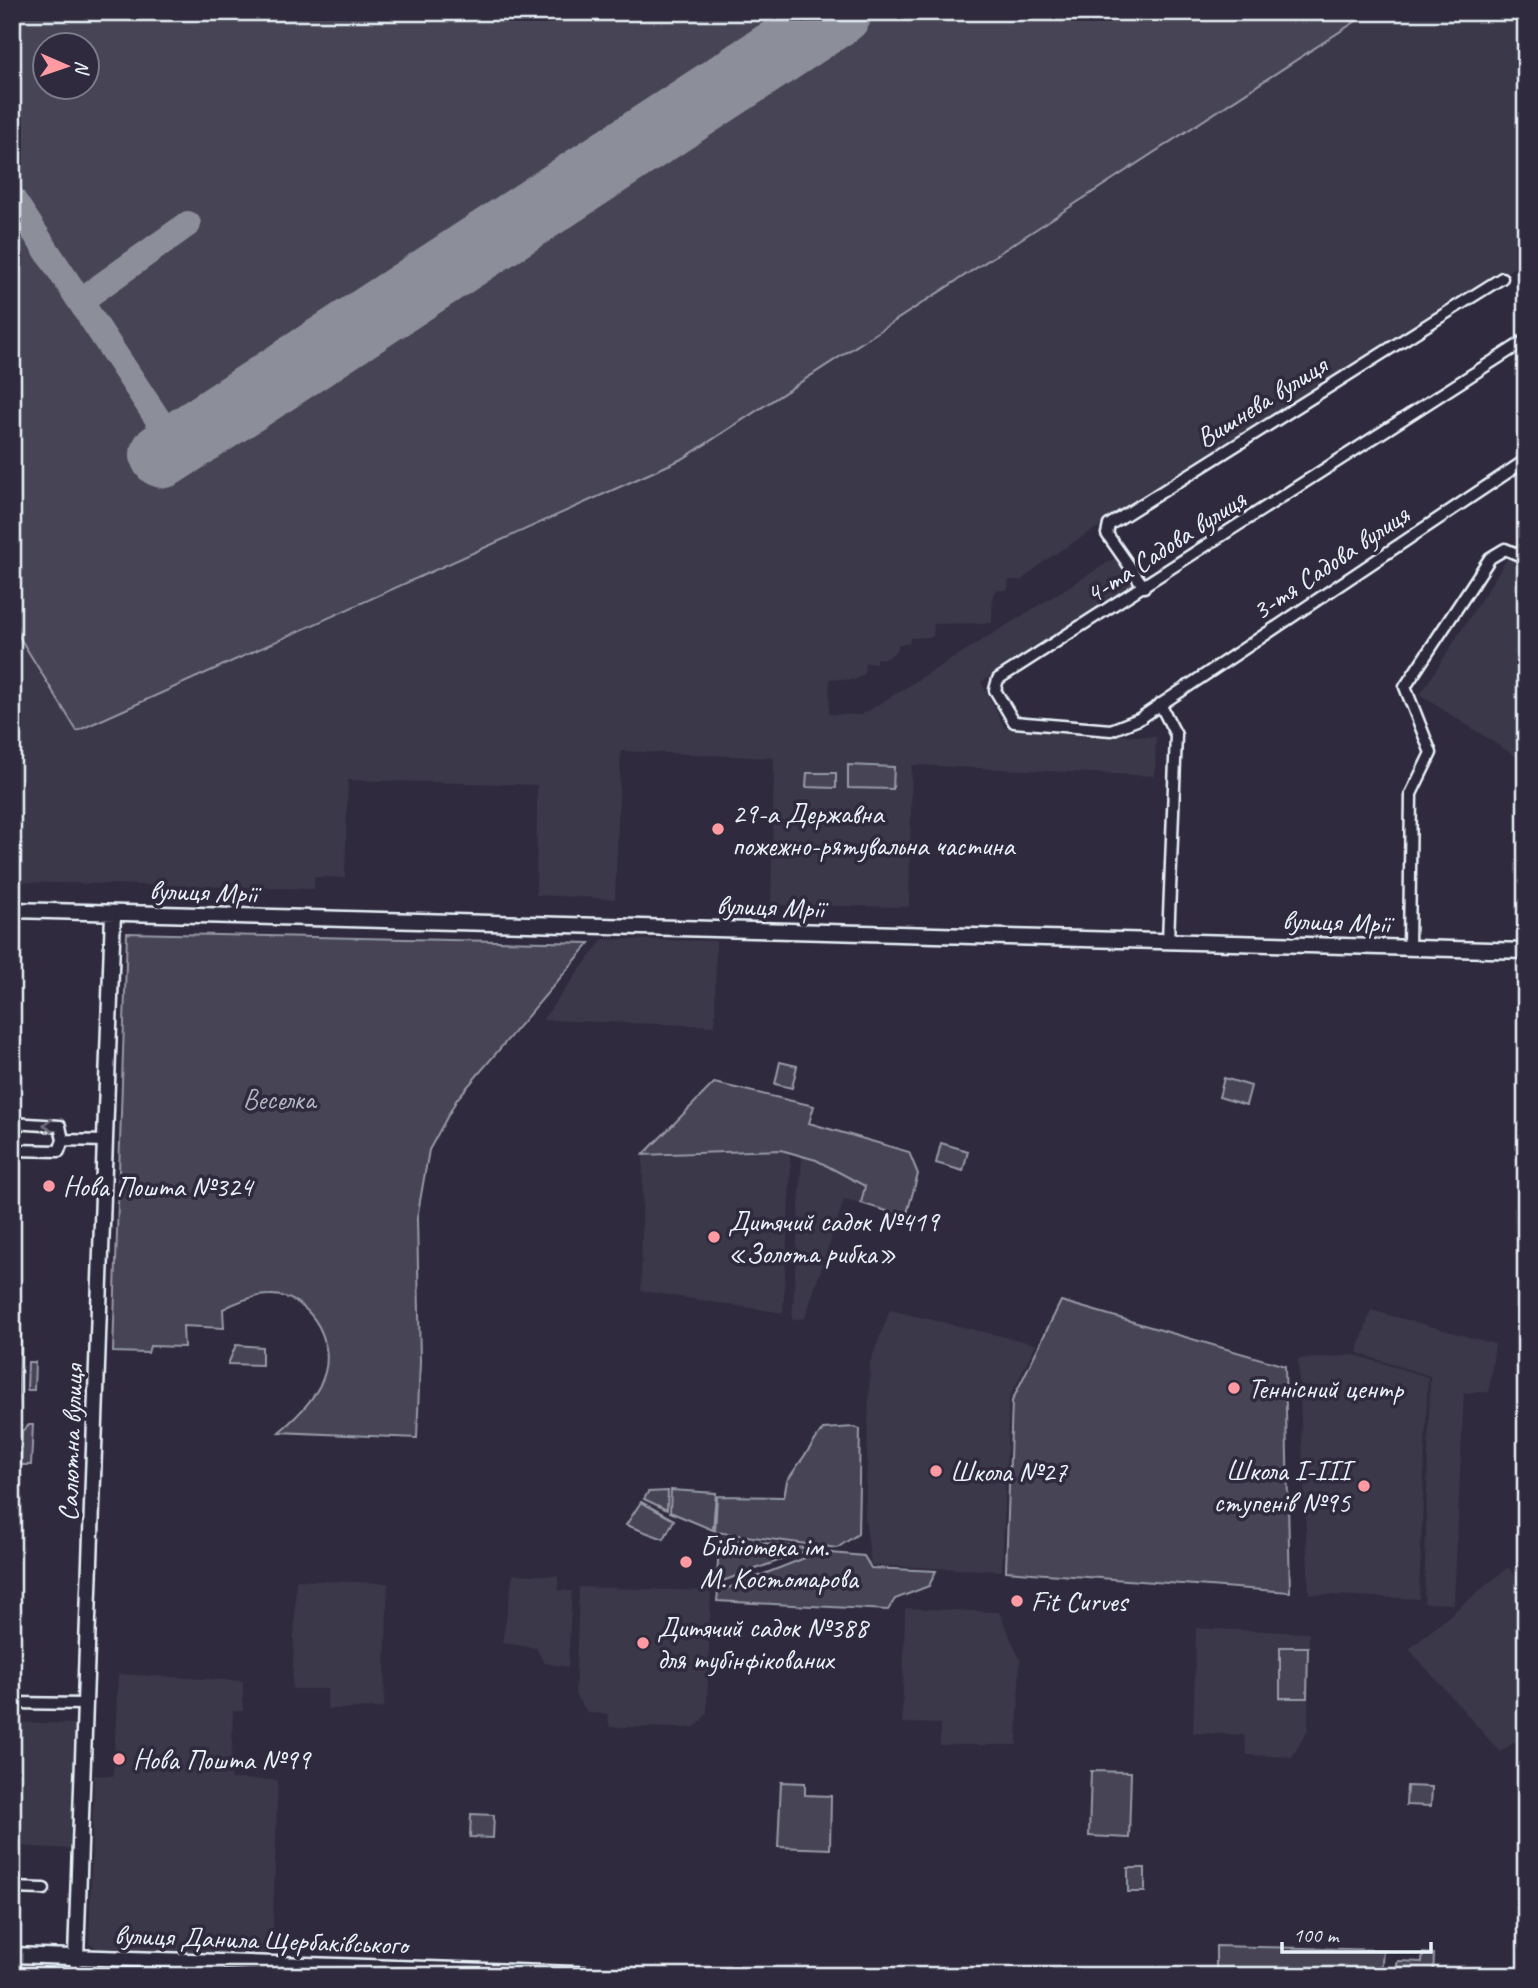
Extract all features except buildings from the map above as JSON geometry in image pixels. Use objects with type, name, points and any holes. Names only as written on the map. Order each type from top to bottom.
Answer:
[{"type":"street","name":"Вишнева вулиця","points":[[1144,587],[1107,534],[1108,525],[1502,278]]},
{"type":"street","name":"4-та Садова вулиця","points":[[1160,704],[1139,719],[1111,730],[1017,723],[1012,721],[996,690],[998,679],[1526,340]]},
{"type":"street","name":"3-тя Садова вулиця","points":[[1160,704],[1526,460]]},
{"type":"street","points":[[1409,947],[1411,794],[1430,753],[1405,687],[1490,558],[1505,549],[1526,558]]},
{"type":"street","points":[[1160,704],[1176,735],[1168,941]]},
{"type":"street","name":"вулиця Мрії","points":[[12,911],[1526,951]]},
{"type":"street","name":"Салютна вулиця","points":[[75,1976],[113,913]]},
{"type":"street","points":[[12,1124],[60,1126],[63,1140],[59,1151],[12,1150]]},
{"type":"street","points":[[63,1140],[105,1141]]},
{"type":"street","points":[[12,1703],[85,1704]]},
{"type":"street","points":[[12,1888],[44,1889]]},
{"type":"street","name":"вулиця Данила Щербаківського","points":[[12,1955],[634,1976]]},
{"type":"shaded area","points":[[12,12],[1526,12],[1526,260],[1047,559],[1022,580],[1009,580],[1008,590],[996,590],[993,595],[992,623],[934,624],[933,637],[910,638],[909,644],[898,644],[898,649],[887,659],[876,658],[876,663],[865,663],[864,674],[855,680],[830,679],[829,714],[861,715],[1115,558],[1135,587],[981,682],[1005,728],[1156,737],[1155,776],[912,765],[909,907],[771,905],[774,758],[621,751],[615,899],[536,895],[537,785],[348,780],[345,878],[314,877],[314,889],[12,882]]},
{"type":"shaded area","points":[[1510,554],[1526,564],[1526,763],[1420,695]]},
{"type":"shaded area","points":[[603,939],[716,941],[715,1026],[542,1020]]},
{"type":"shaded area","name":"Дитячий садок №419 «Золота рибка»","points":[[781,1150],[789,1153],[791,1166],[783,1313],[641,1291],[643,1155]]},
{"type":"shaded area","points":[[802,1155],[866,1186],[861,1203],[844,1200],[805,1318],[792,1320]]},
{"type":"shaded area","points":[[1513,1208],[1526,1208],[1526,1279],[1518,1279]]},
{"type":"shaded area","name":"Школа №27","points":[[890,1310],[1036,1344],[1009,1399],[1002,1571],[871,1565],[865,1518],[870,1362]]},
{"type":"shaded area","points":[[1371,1310],[1495,1344],[1489,1392],[1464,1393],[1454,1604],[1424,1603],[1430,1376],[1357,1353]]},
{"type":"shaded area","name":"Школа І-ІІІ ступенів №95","points":[[1355,1355],[1428,1377],[1419,1599],[1309,1594],[1298,1359]]},
{"type":"shaded area","points":[[1508,1567],[1526,1587],[1526,1735],[1500,1752],[1409,1649]]},
{"type":"shaded area","points":[[513,1574],[558,1576],[558,1590],[572,1591],[568,1667],[544,1663],[536,1648],[502,1643]]},
{"type":"shaded area","points":[[296,1580],[388,1583],[384,1708],[327,1709],[327,1689],[292,1689]]},
{"type":"shaded area","name":"Дитячий садок №388 для тубінфікованих","points":[[579,1587],[711,1591],[707,1713],[698,1725],[692,1728],[610,1727],[607,1714],[588,1713],[575,1695]]},
{"type":"shaded area","points":[[905,1608],[999,1612],[1020,1659],[1017,1745],[940,1745],[940,1724],[902,1723]]},
{"type":"shaded area","points":[[1196,1628],[1309,1633],[1308,1730],[1292,1757],[1247,1755],[1244,1735],[1193,1733]]},
{"type":"shaded area","points":[[118,1674],[243,1681],[243,1711],[233,1711],[231,1779],[278,1780],[272,1953],[102,1950],[89,1944],[94,1775],[113,1776]]},
{"type":"shaded area","points":[[12,1722],[78,1724],[73,1849],[12,1846]]},
{"type":"green space","points":[[12,12],[1370,12],[684,458],[77,731],[12,625]]},
{"type":"green space","points":[[848,765],[894,767],[893,789],[848,788]]},
{"type":"green space","points":[[807,773],[836,773],[836,788],[806,787]]},
{"type":"green space","name":"Веселка","points":[[127,933],[590,943],[457,1099],[429,1150],[417,1218],[420,1361],[417,1438],[279,1432],[313,1397],[322,1381],[327,1359],[322,1332],[315,1320],[296,1302],[284,1297],[258,1296],[223,1309],[224,1328],[183,1326],[184,1347],[150,1346],[148,1353],[113,1352]]},
{"type":"green space","points":[[780,1062],[797,1066],[792,1088],[775,1084]]},
{"type":"green space","points":[[1224,1078],[1251,1086],[1246,1105],[1219,1097]]},
{"type":"green space","points":[[714,1083],[814,1106],[809,1123],[909,1152],[918,1174],[906,1217],[861,1203],[865,1186],[816,1160],[781,1150],[643,1155]]},
{"type":"green space","points":[[941,1143],[968,1151],[963,1171],[936,1163]]},
{"type":"green space","points":[[1061,1301],[1285,1366],[1290,1592],[1006,1571],[1012,1401]]},
{"type":"green space","points":[[12,1322],[21,1331],[18,1416],[12,1416]]},
{"type":"green space","points":[[236,1345],[262,1347],[262,1365],[228,1364]]},
{"type":"green space","points":[[28,1362],[35,1362],[34,1390],[27,1390]]},
{"type":"green space","points":[[33,1425],[31,1465],[21,1465],[22,1431]]},
{"type":"green space","points":[[823,1429],[860,1429],[858,1534],[837,1548],[715,1532],[717,1496],[784,1497],[787,1481]]},
{"type":"green space","points":[[12,1447],[20,1448],[17,1532],[12,1532]]},
{"type":"green space","points":[[671,1490],[716,1493],[713,1530],[670,1512]]},
{"type":"green space","points":[[668,1491],[667,1510],[644,1499],[648,1492]]},
{"type":"green space","points":[[641,1502],[674,1520],[664,1539],[626,1525]]},
{"type":"green space","points":[[719,1537],[811,1549],[717,1583]]},
{"type":"green space","points":[[820,1552],[864,1556],[871,1568],[936,1571],[929,1586],[895,1599],[888,1610],[717,1601],[718,1592]]},
{"type":"green space","points":[[1280,1647],[1308,1647],[1307,1698],[1280,1698]]},
{"type":"green space","points":[[1091,1771],[1131,1772],[1129,1838],[1089,1836]]},
{"type":"green space","points":[[781,1782],[805,1783],[805,1795],[831,1796],[830,1849],[778,1847]]},
{"type":"green space","points":[[1407,1786],[1432,1787],[1431,1806],[1406,1805]]},
{"type":"green space","points":[[471,1814],[494,1815],[493,1838],[470,1837]]},
{"type":"green space","points":[[1128,1868],[1145,1868],[1145,1892],[1128,1892]]},
{"type":"green space","points":[[1216,1946],[1383,1950],[1381,1974],[1216,1969]]},
{"type":"green space","points":[[1423,1953],[1434,1954],[1433,1976],[1394,1976],[1398,1961],[1422,1962]]},
{"type":"taxiway","points":[[12,198],[163,427],[180,435],[202,430]]},
{"type":"taxiway","points":[[80,301],[188,224]]},
{"type":"runway","points":[[163,455],[839,12]]},
{"type":"place","name":"29-а Державна пожежно-рятувальна частина","points":[[718,829]]},
{"type":"place","name":"Нова Пошта №324","points":[[49,1186]]},
{"type":"place","name":"Дитячий садок №419 «Золота рибка»","points":[[714,1237]]},
{"type":"place","name":"Теннісний центр","points":[[1234,1388]]},
{"type":"place","name":"Школа №27","points":[[936,1471]]},
{"type":"place","name":"Школа І-ІІІ ступенів №95","points":[[1364,1486]]},
{"type":"place","name":"Бібліотека ім. М. Костомарова","points":[[686,1562]]},
{"type":"place","name":"Fit Curves","points":[[1017,1601]]},
{"type":"place","name":"Дитячий садок №388 для тубінфікованих","points":[[643,1643]]},
{"type":"place","name":"Нова Пошта №99","points":[[119,1759]]}]
